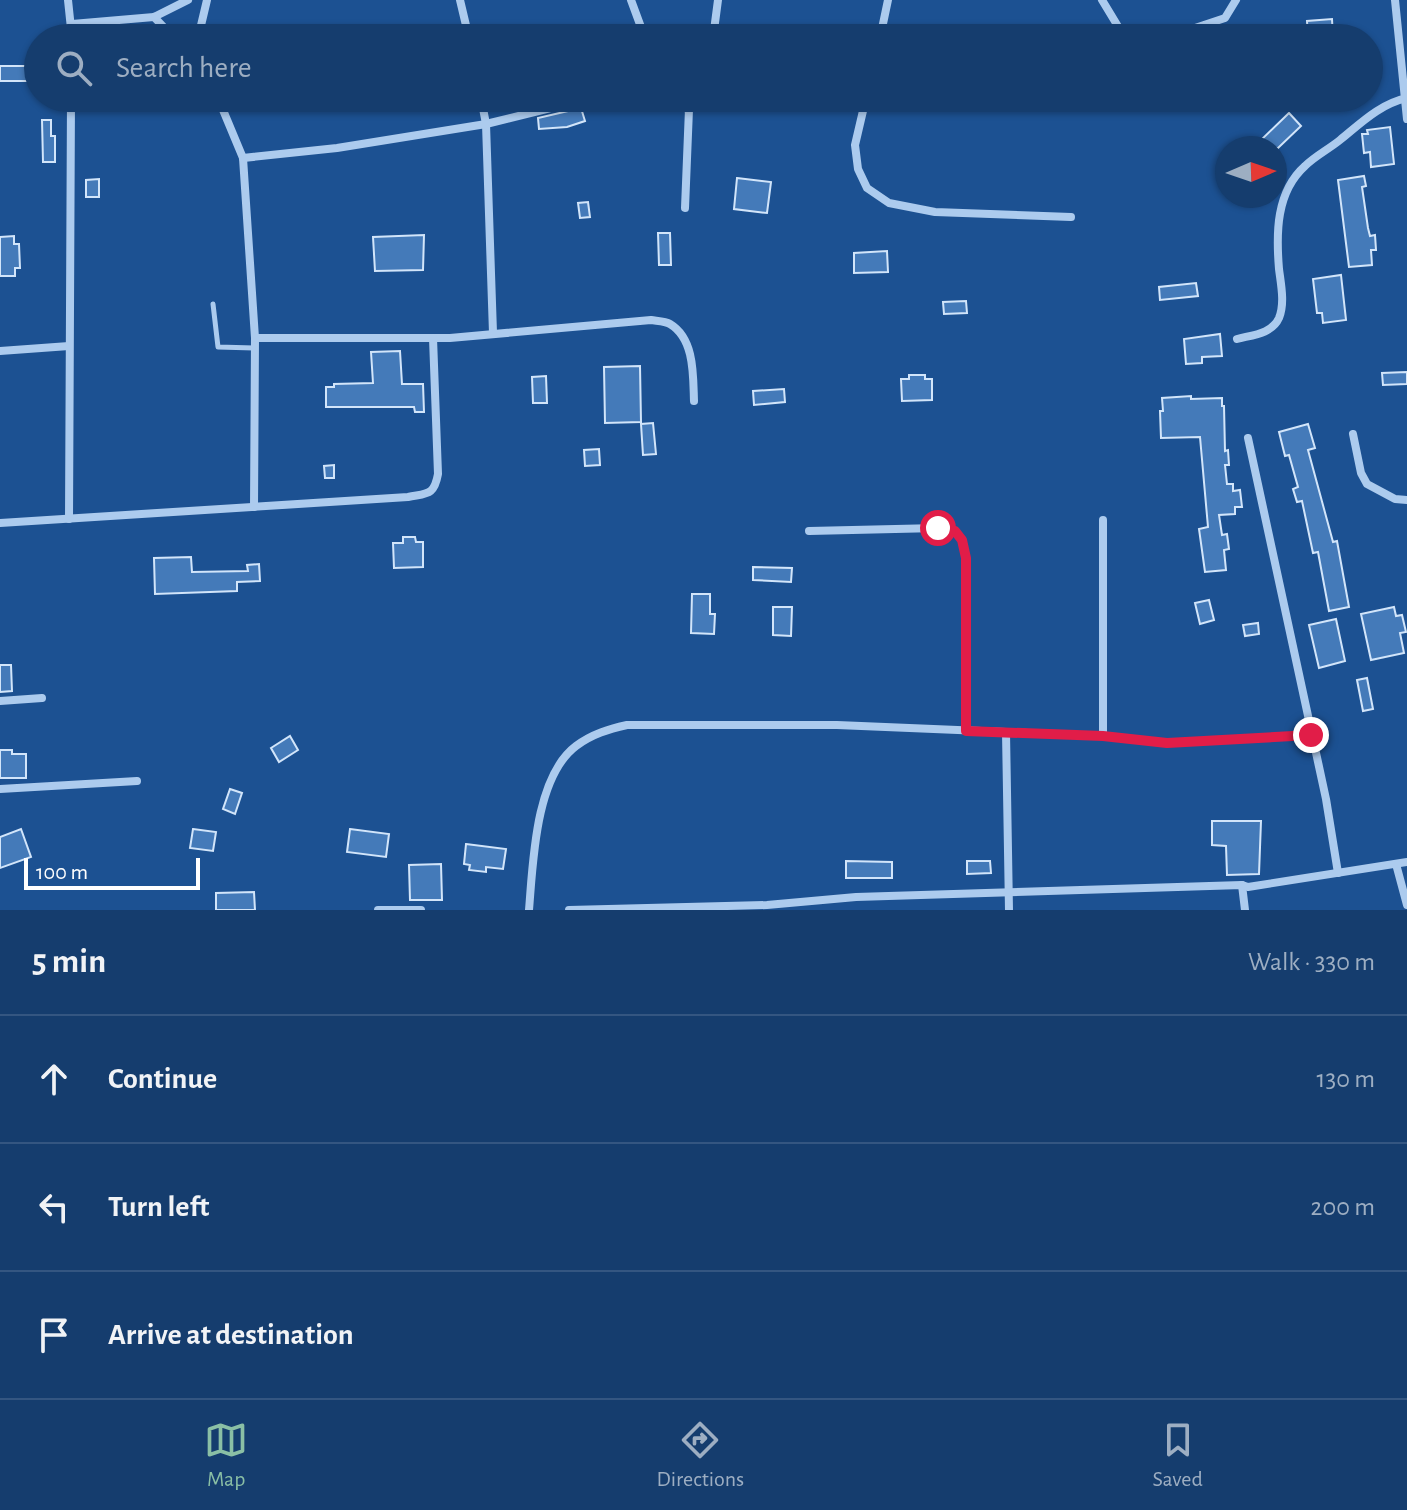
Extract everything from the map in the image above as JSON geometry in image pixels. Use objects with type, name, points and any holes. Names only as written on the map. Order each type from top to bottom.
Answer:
[{"type":"street","points":[[68,0],[72,24],[154,17],[188,0]]},
{"type":"street","points":[[201,24],[207,0]]},
{"type":"street","points":[[460,0],[466,24]]},
{"type":"street","points":[[631,0],[640,24]]},
{"type":"street","points":[[715,24],[718,0]]},
{"type":"street","points":[[883,24],[888,0]]},
{"type":"street","points":[[1102,0],[1117,24]]},
{"type":"street","points":[[1207,24],[1225,18],[1236,0]]},
{"type":"street","points":[[1395,0],[1407,119]]},
{"type":"street","points":[[154,17],[161,24]]},
{"type":"street","points":[[1383,106],[1406,98]]},
{"type":"street","points":[[69,519],[71,112]]},
{"type":"street","points":[[224,112],[243,158],[255,338],[254,507]]},
{"type":"street","points":[[484,112],[493,333]]},
{"type":"street","points":[[243,158],[337,148],[486,124],[534,112]]},
{"type":"street","points":[[685,208],[689,112]]},
{"type":"street","points":[[863,112],[855,145],[858,169],[867,188],[889,203],[935,212],[1071,217]]},
{"type":"street","points":[[1237,339],[1270,330],[1278,321],[1283,305],[1278,253],[1279,217],[1284,195],[1293,179],[1305,165],[1375,112]]},
{"type":"street","points":[[255,338],[433,338],[651,320],[669,323],[683,339],[692,358],[694,401]]},
{"type":"street","points":[[0,523],[408,497],[431,492],[436,487],[438,474],[433,338]]},
{"type":"street","points":[[0,351],[69,346]]},
{"type":"street","points":[[1353,434],[1361,473],[1367,484],[1395,499],[1407,500]]},
{"type":"street","points":[[1248,438],[1326,799],[1338,873]]},
{"type":"street","points":[[1103,520],[1103,736]]},
{"type":"street","points":[[809,531],[938,528],[955,531],[962,540],[966,558],[966,731]]},
{"type":"street","points":[[0,701],[42,698]]},
{"type":"street","points":[[529,910],[534,853],[545,798],[555,771],[574,747],[598,732],[627,725],[837,725],[1103,736],[1167,743],[1311,735]]},
{"type":"street","points":[[1006,732],[1009,910]]},
{"type":"street","points":[[0,789],[137,781]]},
{"type":"street","points":[[569,910],[724,907],[856,897],[1248,887],[1407,862]]},
{"type":"street","points":[[1396,864],[1407,905]]},
{"type":"street","points":[[1242,885],[1245,910]]},
{"type":"street","points":[[378,910],[421,910]]},
{"type":"lane","points":[[213,304],[218,347],[255,348]]},
{"type":"building","points":[[1332,19],[1332,24],[1307,24],[1307,21]]},
{"type":"building","points":[[0,66],[24,66],[24,81],[0,81]]},
{"type":"building","points":[[564,112],[582,112],[585,121],[567,127],[539,129],[538,118]]},
{"type":"building","points":[[1289,113],[1301,126],[1287,139],[1287,136],[1265,136]]},
{"type":"building","points":[[42,120],[51,120],[51,136],[55,136],[55,162],[43,162]]},
{"type":"building","points":[[1390,127],[1394,164],[1371,167],[1370,152],[1364,153],[1362,134],[1368,134],[1367,130]]},
{"type":"building","points":[[1364,176],[1366,186],[1362,187],[1368,228],[1370,236],[1375,235],[1376,250],[1371,250],[1372,265],[1349,267],[1338,180]]},
{"type":"building","points":[[737,178],[771,182],[767,213],[734,209]]},
{"type":"building","points":[[99,179],[99,197],[86,197],[86,180]]},
{"type":"building","points":[[588,202],[590,217],[580,218],[578,203]]},
{"type":"building","points":[[658,233],[670,233],[671,265],[659,265]]},
{"type":"building","points":[[424,235],[423,270],[375,271],[373,237]]},
{"type":"building","points":[[14,236],[14,244],[19,244],[20,268],[15,268],[15,276],[0,276],[0,237]]},
{"type":"building","points":[[887,251],[888,272],[854,273],[854,253]]},
{"type":"building","points":[[1341,275],[1346,320],[1323,323],[1322,313],[1317,313],[1313,279]]},
{"type":"building","points":[[1196,283],[1198,296],[1160,300],[1159,287]]},
{"type":"building","points":[[966,301],[967,313],[944,314],[943,302]]},
{"type":"building","points":[[1220,334],[1222,356],[1202,357],[1202,363],[1186,364],[1184,339]]},
{"type":"building","points":[[400,351],[402,384],[423,384],[424,412],[415,412],[414,407],[326,407],[326,387],[373,383],[371,352]]},
{"type":"building","points":[[640,366],[641,422],[605,423],[604,367]]},
{"type":"building","points":[[1407,372],[1407,384],[1383,385],[1382,373]]},
{"type":"building","points":[[909,375],[925,375],[925,379],[932,379],[932,400],[902,401],[901,379],[909,379]]},
{"type":"building","points":[[546,376],[547,403],[533,403],[532,377]]},
{"type":"building","points":[[784,389],[785,402],[754,405],[753,391]]},
{"type":"building","points":[[1191,396],[1191,399],[1222,398],[1224,406],[1225,451],[1228,450],[1229,465],[1225,465],[1227,484],[1233,484],[1233,491],[1240,490],[1242,507],[1235,507],[1235,514],[1219,515],[1222,535],[1227,534],[1229,549],[1224,550],[1226,570],[1205,572],[1199,529],[1208,527],[1200,437],[1161,438],[1162,398]]},
{"type":"building","points":[[653,423],[656,454],[643,455],[641,424]]},
{"type":"building","points":[[1308,424],[1315,448],[1308,450],[1333,542],[1337,541],[1349,607],[1329,611],[1318,552],[1313,553],[1302,501],[1297,502],[1293,489],[1298,487],[1279,432]]},
{"type":"building","points":[[599,449],[600,465],[585,466],[584,450]]},
{"type":"building","points":[[334,465],[334,478],[325,478],[324,466]]},
{"type":"building","points":[[403,537],[415,537],[416,542],[423,542],[423,567],[394,568],[393,543],[403,543]]},
{"type":"building","points":[[191,557],[192,572],[248,571],[247,565],[259,564],[260,581],[237,582],[237,591],[155,594],[154,558]]},
{"type":"building","points":[[753,567],[792,568],[791,582],[753,580]]},
{"type":"building","points":[[692,594],[710,594],[710,614],[715,614],[714,634],[691,633]]},
{"type":"building","points":[[1209,600],[1214,620],[1200,624],[1195,603]]},
{"type":"building","points":[[773,607],[792,607],[791,636],[773,635]]},
{"type":"building","points":[[1394,607],[1396,616],[1402,615],[1406,632],[1400,633],[1404,653],[1371,660],[1361,614]]},
{"type":"building","points":[[1336,619],[1345,661],[1319,668],[1309,625]]},
{"type":"building","points":[[1258,623],[1259,634],[1245,636],[1243,625]]},
{"type":"building","points":[[0,665],[11,665],[12,691],[0,692]]},
{"type":"building","points":[[1367,678],[1373,709],[1363,711],[1357,680]]},
{"type":"building","points":[[290,736],[298,750],[279,762],[271,748]]},
{"type":"building","points":[[0,750],[26,754],[26,778],[0,778]]},
{"type":"building","points":[[230,789],[242,793],[235,814],[223,809]]},
{"type":"building","points":[[1212,821],[1261,821],[1259,874],[1227,875],[1226,846],[1212,845]]},
{"type":"building","points":[[21,829],[31,857],[0,868],[0,837]]},
{"type":"building","points":[[193,829],[216,832],[213,851],[190,848]]},
{"type":"building","points":[[350,829],[389,834],[386,857],[347,852]]},
{"type":"building","points":[[466,844],[506,849],[503,869],[486,867],[486,872],[469,870],[470,865],[464,864]]},
{"type":"building","points":[[846,861],[892,862],[892,878],[846,878]]},
{"type":"building","points":[[967,861],[990,861],[991,873],[967,874]]},
{"type":"building","points":[[441,864],[442,900],[410,900],[409,865]]},
{"type":"building","points":[[254,892],[255,910],[216,910],[216,893]]},
{"type":"route","points":[[938,528],[955,531],[962,540],[966,558],[966,731],[1103,736],[1167,743],[1311,735]]}]
